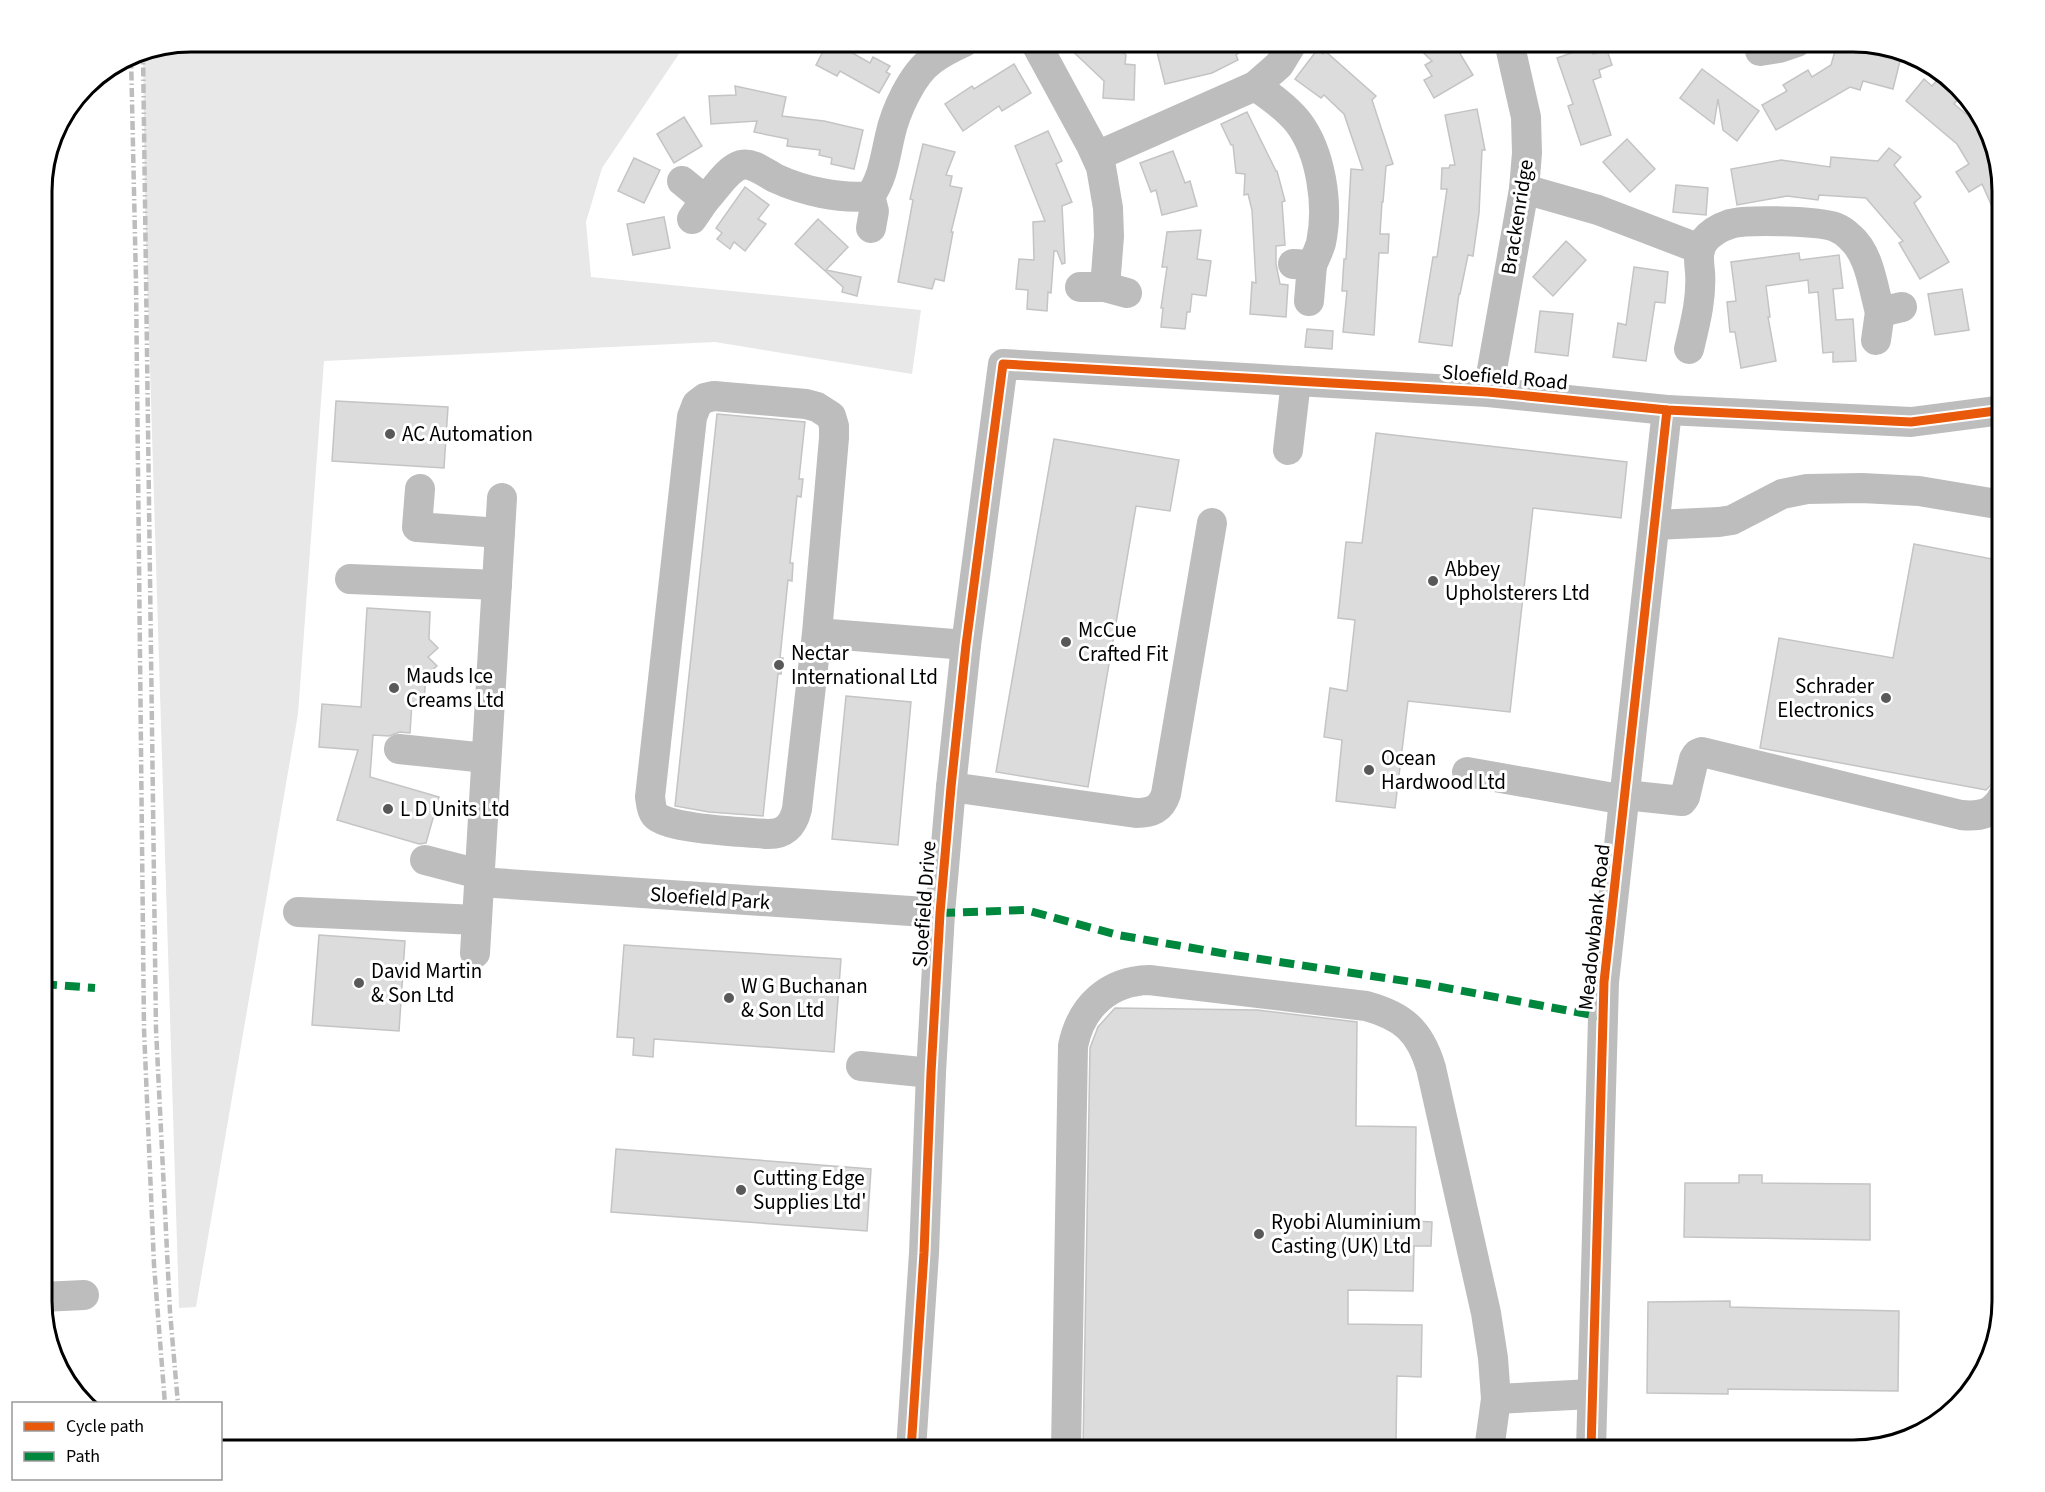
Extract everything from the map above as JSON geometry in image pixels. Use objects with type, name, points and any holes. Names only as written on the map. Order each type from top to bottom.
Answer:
[{"type":"street","points":[[1041,52],[1097,156],[1104,181],[1109,236],[1104,289]]},
{"type":"street","points":[[1097,156],[1255,86],[1279,65],[1287,52]]},
{"type":"street","name":"Brackenridge","points":[[1488,392],[1524,189],[1527,153],[1526,117],[1511,52]]},
{"type":"street","points":[[871,228],[874,211],[870,196],[880,177],[890,134],[902,102],[918,74],[920,53]]},
{"type":"street","points":[[1255,86],[1296,120],[1308,139],[1318,166],[1323,192],[1321,243],[1302,264],[1309,301]]},
{"type":"street","points":[[682,181],[699,210],[734,169],[740,165],[749,164],[775,178],[807,189],[855,198],[870,196]]},
{"type":"street","points":[[1524,189],[1598,210],[1700,249]]},
{"type":"street","points":[[1688,354],[1700,290],[1700,249],[1712,233],[1740,222],[1813,223],[1835,227],[1851,237],[1861,251],[1886,320]]},
{"type":"street","name":"Sloefield Road","points":[[1003,364],[1488,392],[1667,411],[1911,422],[1992,412]]},
{"type":"street","name":"Sloefield Drive","points":[[912,1440],[924,1253],[940,914],[966,645],[1003,364]]},
{"type":"street","points":[[1288,450],[1296,381]]},
{"type":"street","points":[[721,396],[811,405],[827,413],[833,421],[834,438],[817,633],[797,809],[788,827],[778,834],[766,834],[672,824],[655,815],[651,808],[650,797],[692,417],[697,404],[705,398],[721,396]]},
{"type":"street","name":"Meadowbank Road","points":[[1591,1440],[1604,982],[1667,411]]},
{"type":"street","points":[[1655,525],[1732,520],[1782,494],[1808,489],[1862,488],[1919,491],[1992,504]]},
{"type":"street","points":[[420,489],[417,527],[500,533]]},
{"type":"street","points":[[475,953],[502,498]]},
{"type":"street","points":[[951,787],[1136,813],[1154,811],[1162,804],[1166,794],[1212,523]]},
{"type":"street","points":[[350,579],[496,585]]},
{"type":"street","points":[[817,633],[966,645]]},
{"type":"street","points":[[399,749],[486,758]]},
{"type":"street","points":[[1467,772],[1625,797],[1682,801],[1694,759],[1702,752],[1961,814],[1984,815],[1992,810]]},
{"type":"street","name":"Sloefield Park","points":[[425,860],[479,878],[940,914]]},
{"type":"street","points":[[298,912],[477,920]]},
{"type":"street","points":[[1066,1440],[1073,1046],[1082,1019],[1100,997],[1121,985],[1141,981],[1366,1006],[1395,1016],[1410,1028],[1425,1050],[1434,1080],[1486,1313],[1496,1399],[1491,1440]]},
{"type":"street","points":[[861,1066],[931,1073]]},
{"type":"street","points":[[53,1296],[84,1295]]},
{"type":"street","points":[[1496,1399],[1592,1394]]},
{"type":"shaded area","points":[[182,53],[680,53],[602,168],[586,222],[591,277],[921,310],[912,374],[715,342],[324,361],[298,714],[196,1307],[179,1308],[145,207],[143,61],[155,57]]},
{"type":"building","points":[[1074,52],[1123,52],[1126,55],[1125,64],[1135,65],[1134,100],[1103,98],[1104,81]]},
{"type":"building","points":[[1157,52],[1239,52],[1236,55],[1238,60],[1212,73],[1165,84]]},
{"type":"building","points":[[1315,52],[1326,52],[1376,96],[1372,100],[1393,164],[1386,166],[1382,202],[1380,234],[1389,234],[1388,253],[1379,253],[1374,335],[1343,332],[1347,291],[1342,291],[1351,169],[1363,170],[1344,114],[1324,95],[1321,98],[1295,79]]},
{"type":"building","points":[[1423,52],[1459,52],[1473,75],[1434,98],[1424,80],[1432,76],[1425,65],[1432,61]]},
{"type":"building","points":[[1574,52],[1593,54],[1608,52],[1612,65],[1599,70],[1601,77],[1593,80],[1611,135],[1581,145],[1568,106],[1573,104],[1557,58]]},
{"type":"building","points":[[1835,52],[1872,54],[1900,61],[1893,89],[1863,81],[1860,90],[1850,87],[1776,130],[1762,105],[1787,91],[1783,85],[1808,70],[1812,77],[1831,65]]},
{"type":"building","points":[[822,53],[852,53],[870,63],[873,57],[890,66],[886,72],[890,74],[879,93],[840,71],[837,76],[816,65]]},
{"type":"building","points":[[1014,64],[1031,93],[1002,111],[999,106],[963,131],[945,104],[972,86],[974,89]]},
{"type":"building","points":[[1702,69],[1759,111],[1737,141],[1723,130],[1718,99],[1714,124],[1680,98]]},
{"type":"building","points":[[1924,79],[1932,86],[1937,80],[1958,100],[1954,104],[1972,119],[1988,155],[1992,206],[1982,184],[1969,192],[1956,172],[1969,164],[1957,144],[1906,101]]},
{"type":"building","points":[[735,86],[786,97],[782,116],[824,121],[863,130],[854,169],[831,164],[832,158],[819,155],[820,150],[787,146],[788,139],[754,132],[757,121],[711,124],[709,96],[736,95]]},
{"type":"building","points":[[1477,109],[1485,150],[1482,150],[1479,213],[1473,256],[1468,255],[1459,294],[1452,346],[1419,342],[1433,257],[1437,257],[1447,189],[1441,189],[1442,168],[1455,165],[1445,115]]},
{"type":"building","points":[[1247,112],[1277,171],[1285,201],[1282,202],[1285,245],[1276,246],[1276,264],[1280,284],[1288,285],[1286,317],[1250,314],[1252,282],[1256,283],[1252,210],[1248,194],[1244,195],[1245,174],[1236,173],[1233,145],[1221,124]]},
{"type":"building","points":[[684,117],[702,146],[674,163],[657,134]]},
{"type":"building","points":[[1048,131],[1062,161],[1056,164],[1072,202],[1062,206],[1065,263],[1062,264],[1057,251],[1054,251],[1051,293],[1048,292],[1047,311],[1027,309],[1028,290],[1016,289],[1019,259],[1034,260],[1033,222],[1045,221],[1015,146]]},
{"type":"building","points":[[1627,139],[1655,169],[1630,192],[1603,162]]},
{"type":"building","points":[[923,144],[955,152],[946,175],[952,176],[950,186],[962,188],[951,232],[953,232],[944,281],[935,279],[932,289],[898,282],[913,200],[910,199]]},
{"type":"building","points":[[1889,148],[1901,157],[1894,165],[1921,197],[1914,203],[1949,262],[1920,279],[1899,243],[1903,241],[1866,198],[1819,195],[1818,200],[1787,196],[1737,205],[1731,169],[1781,160],[1830,167],[1831,157],[1878,161]]},
{"type":"building","points":[[1173,151],[1185,183],[1190,181],[1197,206],[1162,215],[1156,190],[1151,192],[1140,163]]},
{"type":"building","points":[[634,158],[660,170],[644,203],[618,191]]},
{"type":"building","points":[[1676,185],[1708,188],[1706,215],[1673,212]]},
{"type":"building","points":[[745,187],[769,205],[758,219],[766,224],[745,251],[734,242],[730,249],[717,239],[722,233],[716,228]]},
{"type":"building","points":[[664,217],[670,248],[633,255],[627,224]]},
{"type":"building","points":[[818,219],[848,247],[826,270],[861,277],[857,296],[842,292],[843,287],[795,244]]},
{"type":"building","points":[[1201,230],[1197,259],[1211,261],[1206,296],[1192,294],[1185,329],[1161,327],[1163,308],[1161,308],[1167,267],[1162,267],[1167,232]]},
{"type":"building","points":[[1566,241],[1586,260],[1553,296],[1533,277]]},
{"type":"building","points":[[1799,253],[1800,260],[1839,255],[1843,288],[1833,289],[1836,320],[1853,319],[1856,361],[1833,362],[1833,352],[1823,353],[1818,292],[1809,293],[1808,280],[1766,286],[1770,317],[1768,317],[1776,361],[1741,368],[1735,332],[1730,332],[1727,302],[1736,301],[1731,262]]},
{"type":"building","points":[[1634,267],[1668,272],[1665,303],[1655,302],[1646,361],[1613,357],[1618,323],[1626,325]]},
{"type":"building","points":[[1962,289],[1969,330],[1935,335],[1928,294]]},
{"type":"building","points":[[1540,311],[1573,314],[1568,356],[1535,352]]},
{"type":"building","points":[[1307,329],[1333,331],[1332,349],[1305,347]]},
{"type":"building","name":"AC Automation","points":[[336,401],[448,407],[444,468],[332,461]]},
{"type":"building","points":[[717,414],[805,422],[799,479],[803,479],[801,497],[797,496],[790,563],[793,563],[792,581],[788,580],[780,658],[783,658],[781,674],[778,674],[763,816],[709,812],[675,806]]},
{"type":"building","name":"Abbey Upholsterers Ltd","points":[[1376,433],[1627,462],[1621,518],[1533,508],[1510,712],[1408,701],[1395,808],[1336,801],[1342,740],[1324,737],[1330,688],[1347,691],[1355,620],[1338,618],[1346,542],[1362,543]]},
{"type":"building","name":"McCue Crafted Fit","points":[[1054,439],[1179,460],[1170,511],[1136,506],[1088,787],[996,772]]},
{"type":"building","name":"Schrader Electronics","points":[[1914,544],[1992,559],[1992,784],[1986,790],[1760,748],[1779,638],[1893,658]]},
{"type":"building","name":"Mauds Ice Creams Ltd","points":[[367,608],[430,612],[429,639],[438,648],[428,657],[437,666],[426,675],[424,702],[412,702],[410,733],[400,732],[389,736],[373,735],[370,777],[439,797],[426,843],[419,844],[337,820],[358,750],[319,747],[322,704],[361,707]]},
{"type":"building","points":[[846,696],[911,702],[898,845],[832,839]]},
{"type":"building","name":"David Martin & Son Ltd","points":[[319,935],[405,941],[399,1031],[312,1025]]},
{"type":"building","name":"W G Buchanan & Son Ltd","points":[[624,945],[841,959],[834,1052],[654,1039],[653,1057],[633,1055],[634,1038],[617,1037]]},
{"type":"building","name":"Ryobi Aluminium Casting (UK) Ltd","points":[[1115,1008],[1257,1010],[1357,1022],[1356,1126],[1416,1127],[1415,1221],[1432,1222],[1431,1246],[1414,1246],[1413,1291],[1348,1290],[1348,1324],[1422,1325],[1421,1377],[1397,1376],[1396,1440],[1083,1440],[1090,1048],[1098,1027]]},
{"type":"building","name":"Cutting Edge Supplies Ltd'","points":[[616,1149],[871,1169],[867,1231],[611,1212]]},
{"type":"building","points":[[1739,1175],[1762,1175],[1762,1183],[1870,1184],[1870,1240],[1684,1237],[1685,1183],[1739,1183]]},
{"type":"building","points":[[1730,1301],[1730,1307],[1899,1311],[1898,1391],[1728,1389],[1728,1394],[1647,1393],[1648,1302]]},
{"type":"railway","points":[[143,61],[156,1029],[170,1312],[178,1402]]},
{"type":"railway","points":[[131,66],[136,282],[144,1029],[154,1265],[165,1402]]},
{"type":"marked path","points":[[940,913],[1026,910],[1118,935],[1425,984],[1603,1017]]},
{"type":"marked path","points":[[53,985],[95,988]]},
{"type":"cycle path","points":[[912,1440],[924,1253],[940,913],[966,645],[1003,364],[1488,392],[1667,410],[1911,422],[1992,411]]},
{"type":"cycle path","points":[[1591,1440],[1604,982],[1667,410]]},
{"type":"place","name":"AC Automation","points":[[390,434]]},
{"type":"place","name":"Abbey Upholsterers Ltd","points":[[1433,581]]},
{"type":"place","name":"McCue Crafted Fit","points":[[1066,642]]},
{"type":"place","name":"Nectar International Ltd","points":[[779,665]]},
{"type":"place","name":"Mauds Ice Creams Ltd","points":[[394,688]]},
{"type":"place","name":"Schrader Electronics","points":[[1886,698]]},
{"type":"place","name":"Ocean Hardwood Ltd","points":[[1369,770]]},
{"type":"place","name":"L D Units Ltd","points":[[388,809]]},
{"type":"place","name":"David Martin & Son Ltd","points":[[359,983]]},
{"type":"place","name":"W G Buchanan & Son Ltd","points":[[729,998]]},
{"type":"place","name":"Cutting Edge Supplies Ltd'","points":[[741,1190]]},
{"type":"place","name":"Ryobi Aluminium Casting (UK) Ltd","points":[[1259,1234]]}]
